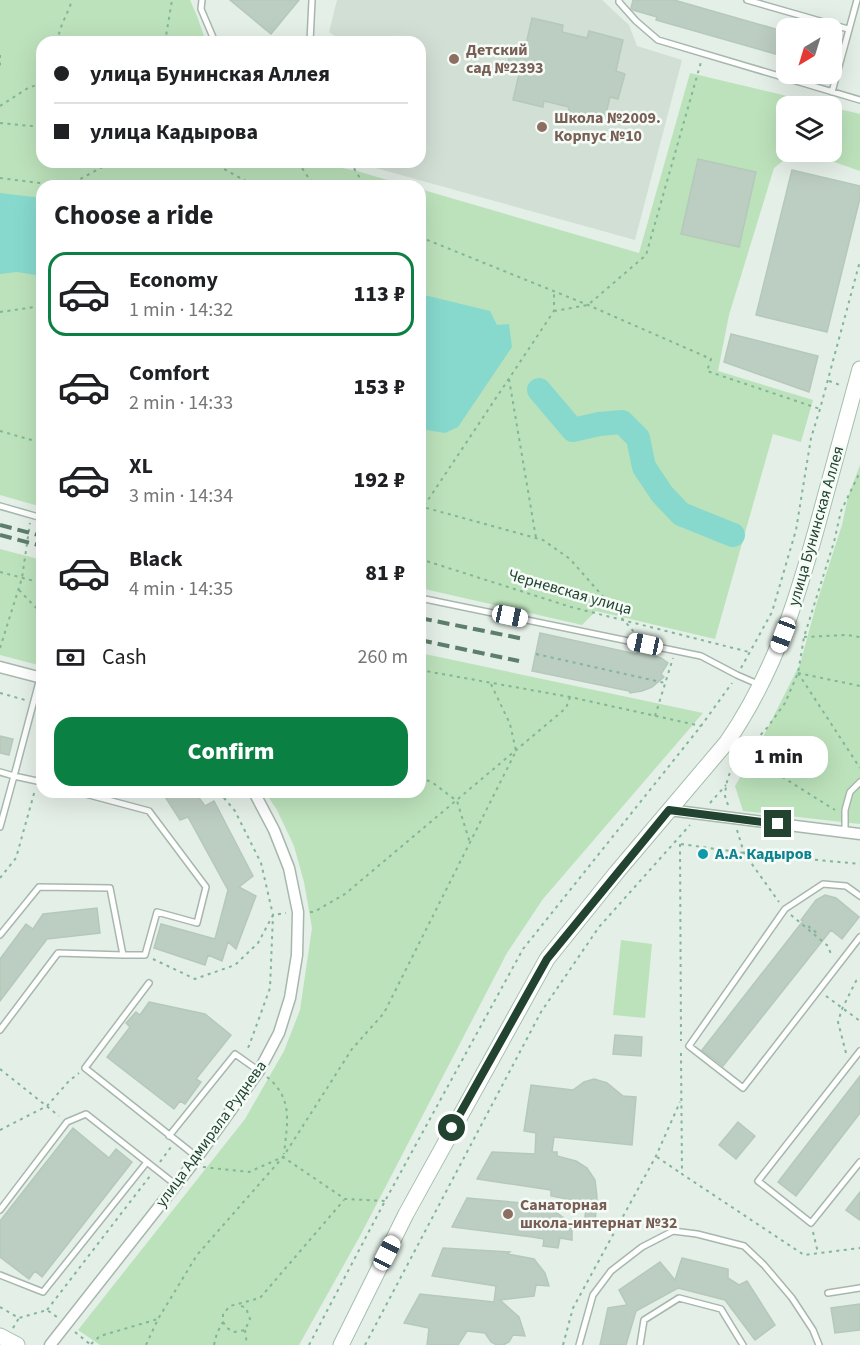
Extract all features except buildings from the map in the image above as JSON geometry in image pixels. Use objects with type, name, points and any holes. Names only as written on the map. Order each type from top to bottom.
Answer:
[{"type":"street","name":"улица Бунинская Аллея","points":[[341,1345],[406,1214],[547,959],[727,742],[761,685],[790,618],[860,369]]},
{"type":"street","points":[[0,667],[36,677]]},
{"type":"street","name":"улица Адмирала Руднева","points":[[50,1345],[194,1162],[260,1071],[279,1034],[290,998],[297,955],[297,912],[289,868],[274,830],[257,798]]},
{"type":"street","points":[[669,810],[860,834]]},
{"type":"street","points":[[0,1336],[17,1345]]},
{"type":"lane","points":[[202,0],[201,9],[212,35]]},
{"type":"lane","points":[[619,0],[636,21],[658,40],[860,100]]},
{"type":"lane","points":[[747,0],[848,29]]},
{"type":"lane","points":[[832,92],[857,0]]},
{"type":"lane","points":[[310,36],[311,1]]},
{"type":"lane","points":[[0,506],[36,516]]},
{"type":"lane","points":[[426,599],[701,656],[761,685]]},
{"type":"lane","points":[[0,827],[36,695]]},
{"type":"lane","points":[[0,772],[36,779]]},
{"type":"lane","points":[[845,832],[845,816],[850,792],[860,782]]},
{"type":"lane","points":[[0,1030],[58,953],[145,956],[158,912],[197,923],[206,887],[149,812],[99,798]]},
{"type":"lane","points":[[860,896],[846,886],[823,884],[784,909],[689,1046],[743,1088],[860,937]]},
{"type":"lane","points":[[0,935],[39,887],[110,888],[123,955]]},
{"type":"lane","points":[[149,983],[85,1068],[176,1141],[194,1162]]},
{"type":"lane","points":[[860,1052],[758,1181],[812,1223],[860,1162]]},
{"type":"lane","points":[[170,1136],[236,1054],[260,1071]]},
{"type":"lane","points":[[0,1210],[67,1122],[86,1114],[176,1185]]},
{"type":"lane","points":[[0,1275],[43,1292],[147,1162]]},
{"type":"lane","points":[[579,1345],[593,1295],[611,1271],[642,1247],[673,1231],[697,1233],[744,1246],[764,1265],[792,1298],[813,1329],[819,1345]]},
{"type":"lane","points":[[828,1293],[860,1288]]},
{"type":"lane","points":[[640,1345],[644,1320],[679,1298],[721,1309],[744,1345]]},
{"type":"path","points":[[58,36],[72,0]]},
{"type":"path","points":[[166,36],[172,0]]},
{"type":"path","points":[[554,311],[588,305],[646,255],[704,53]]},
{"type":"path","points":[[0,56],[0,67]]},
{"type":"path","points":[[0,106],[36,85]]},
{"type":"path","points":[[0,123],[36,126]]},
{"type":"path","points":[[77,180],[100,168]]},
{"type":"path","points":[[222,168],[244,180]]},
{"type":"path","points":[[0,178],[36,182]]},
{"type":"path","points":[[426,239],[555,291],[711,359],[707,371],[820,410]]},
{"type":"path","points":[[772,612],[796,530],[811,438],[860,261]]},
{"type":"path","points":[[426,503],[554,311],[555,291]]},
{"type":"path","points":[[0,312],[36,307]]},
{"type":"path","points":[[509,379],[536,538]]},
{"type":"path","points":[[0,431],[36,441]]},
{"type":"path","points":[[833,972],[832,954],[828,946],[784,909],[744,854],[725,796],[731,769],[767,729],[785,703],[798,674],[804,637],[834,543],[841,510],[860,472]]},
{"type":"path","points":[[426,508],[543,540],[570,559],[645,644]]},
{"type":"path","points":[[0,648],[22,578],[32,515]]},
{"type":"path","name":"Черневская улица","points":[[426,561],[571,607],[750,653]]},
{"type":"path","points":[[0,572],[36,582]]},
{"type":"path","points":[[18,589],[36,608]]},
{"type":"path","points":[[804,637],[847,635],[860,637]]},
{"type":"path","points":[[655,716],[675,651]]},
{"type":"path","points":[[536,654],[665,683]]},
{"type":"path","points":[[309,1345],[523,949],[701,726],[570,697],[426,671]]},
{"type":"path","points":[[798,674],[860,686]]},
{"type":"path","points":[[798,674],[860,768]]},
{"type":"path","points":[[146,1345],[158,1319],[197,1255],[283,1157],[352,1049],[384,1013],[516,751],[510,724],[490,682]]},
{"type":"path","points":[[0,693],[34,702]]},
{"type":"path","points":[[273,915],[314,912],[345,894],[567,708],[570,697]]},
{"type":"path","points":[[744,753],[845,816]]},
{"type":"path","points":[[426,780],[457,801],[470,843]]},
{"type":"path","points":[[0,878],[16,858],[36,793]]},
{"type":"path","points":[[224,798],[236,811],[261,863],[273,915],[270,988],[249,1046],[240,1058]]},
{"type":"path","points":[[365,1345],[541,1012],[598,927],[676,841],[680,844],[744,854],[860,864]]},
{"type":"path","points":[[680,844],[681,1040]]},
{"type":"path","points":[[145,956],[195,979],[235,965],[258,943],[273,915]]},
{"type":"path","points":[[810,926],[817,933],[815,936]]},
{"type":"path","points":[[849,1065],[838,1022],[856,981],[860,978]]},
{"type":"path","points":[[819,990],[860,1021]]},
{"type":"path","points":[[681,1052],[682,1174]]},
{"type":"path","points":[[0,1130],[47,1106],[69,1081],[85,1068]]},
{"type":"path","points":[[0,1070],[67,1122]]},
{"type":"path","points":[[260,1071],[275,1083],[285,1099],[288,1117],[283,1157]]},
{"type":"path","points":[[563,1345],[573,1308],[656,1156],[681,1099]]},
{"type":"path","points":[[0,1307],[19,1318],[47,1310],[176,1141]]},
{"type":"path","points":[[656,1156],[804,1255],[860,1248]]},
{"type":"path","points":[[283,1157],[345,1199],[385,1201]]},
{"type":"path","points":[[194,1162],[249,1172],[283,1157]]},
{"type":"path","points":[[214,1345],[223,1322],[223,1314],[230,1306],[260,1298],[345,1199]]},
{"type":"path","points":[[812,1223],[818,1253]]},
{"type":"path","points":[[239,1305],[246,1308],[250,1319],[245,1329],[247,1345]]},
{"type":"path","points":[[47,1310],[91,1345],[99,1336],[158,1319]]},
{"type":"path","points":[[223,1322],[234,1332],[245,1329]]},
{"type":"shaded area","name":"Школа №2009. Корпус №10","points":[[337,0],[602,0],[629,25],[637,46],[682,60],[635,240],[426,182],[426,180],[376,168],[426,168],[426,36],[335,36],[329,32]]},
{"type":"green space","points":[[0,0],[190,0],[204,36],[36,36],[36,168],[342,168],[388,180],[36,180],[36,505],[0,495]]},
{"type":"green space","points":[[690,73],[787,96],[776,96],[776,162],[782,162],[774,168],[729,315],[718,371],[813,400],[801,442],[773,434],[715,639],[596,611],[582,625],[426,589],[426,191],[639,253]]},
{"type":"green space","points":[[842,110],[860,114],[860,171],[834,162],[842,162]]},
{"type":"green space","points":[[860,465],[860,824],[743,811],[735,786],[757,749],[800,664],[842,525],[848,497]]},
{"type":"green space","points":[[0,549],[36,558],[36,664],[0,655]]},
{"type":"green space","points":[[426,654],[703,713],[543,899],[507,953],[360,1236],[299,1345],[100,1345],[78,1330],[245,1119],[284,1051],[300,1010],[312,928],[304,882],[294,846],[269,798],[426,798]]},
{"type":"green space","points":[[621,940],[652,944],[645,1018],[613,1015]]},
{"type":"water","points":[[0,193],[36,197],[36,275],[17,272],[0,274]]},
{"type":"water","points":[[426,295],[490,311],[497,325],[509,324],[512,347],[458,427],[445,433],[426,430]]},
{"type":"waterway","points":[[539,390],[573,430],[622,422],[638,438],[644,467],[662,494],[681,514],[733,535]]},
{"type":"railway","points":[[0,525],[36,534]]},
{"type":"railway","points":[[0,535],[36,544]]},
{"type":"railway","points":[[426,619],[524,639]]},
{"type":"railway","points":[[426,641],[519,661]]},
{"type":"place","name":"Детский сад №2393","points":[[454,59]]},
{"type":"place","name":"Школа №2009. Корпус №10","points":[[542,127]]},
{"type":"place","name":"А.А. Кадыров","points":[[703,854]]},
{"type":"place","name":"Санаторная школа-интернат №32","points":[[508,1214]]},
{"type":"route","points":[[452,1128],[547,959],[669,810],[778,824]]}]
